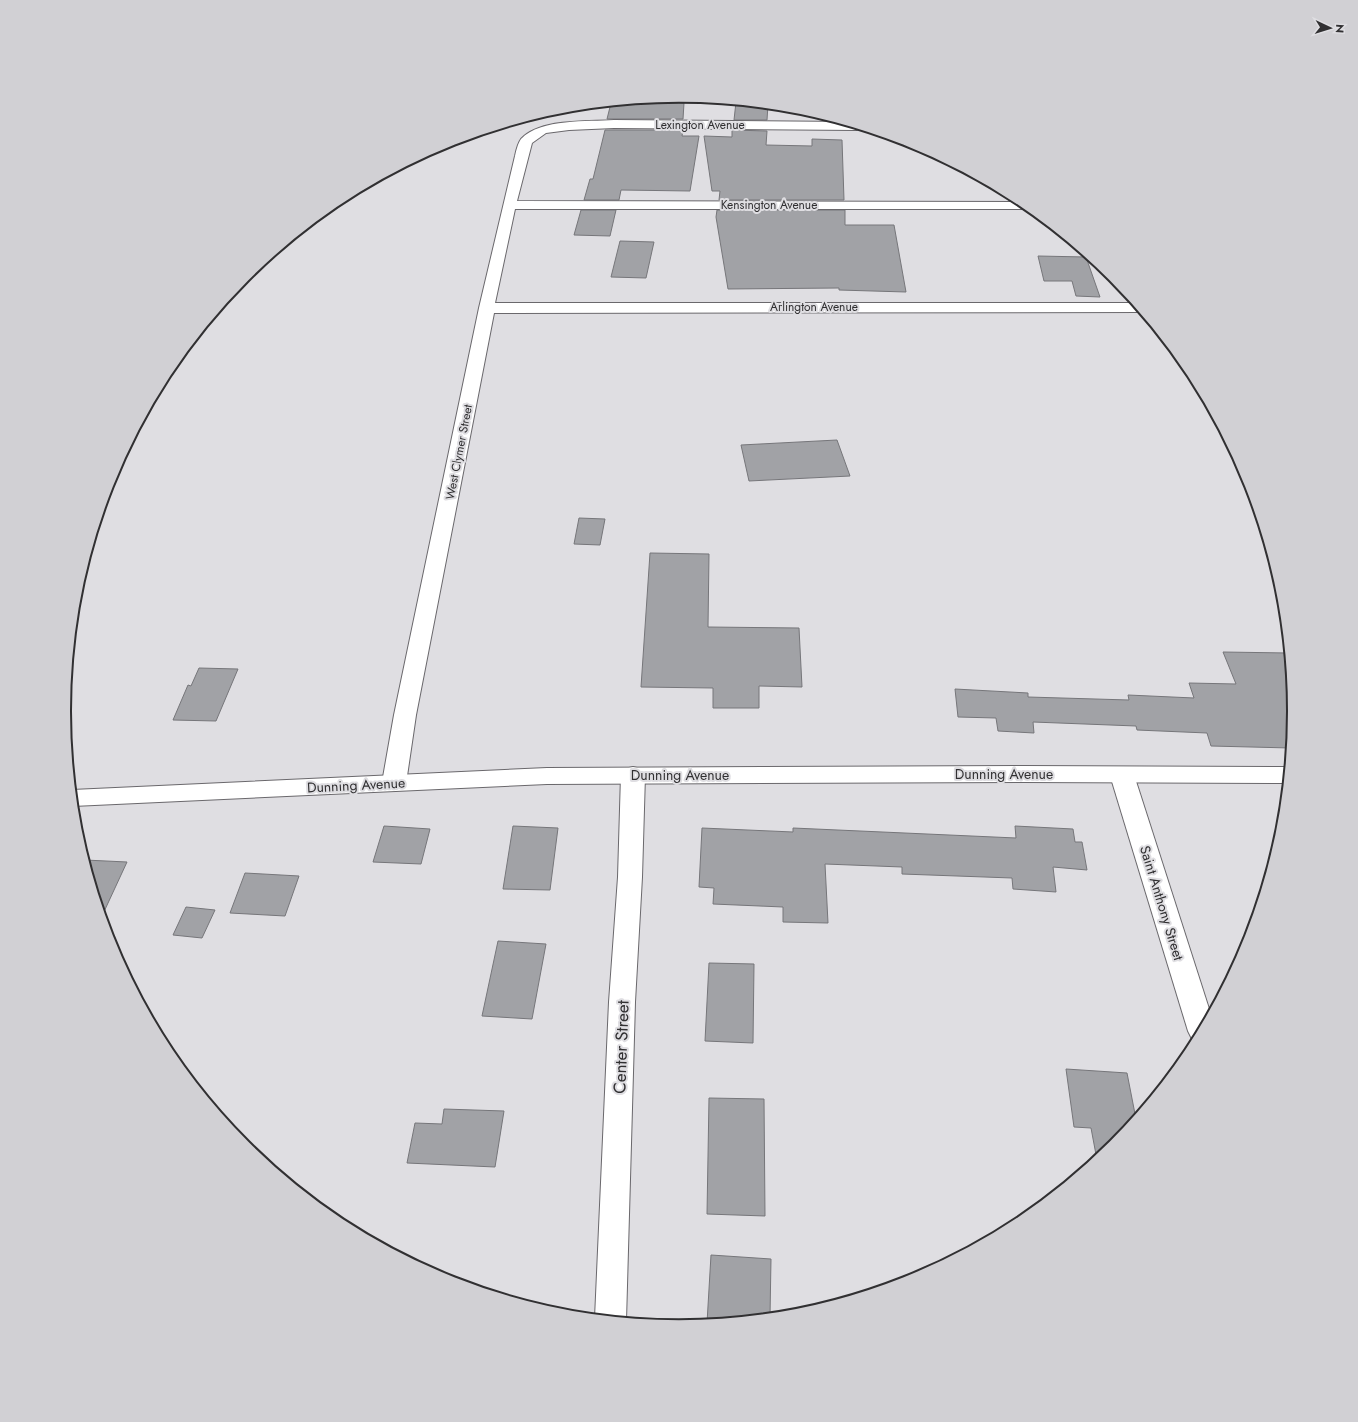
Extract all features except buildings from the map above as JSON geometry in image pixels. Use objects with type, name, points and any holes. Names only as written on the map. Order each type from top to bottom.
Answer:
[{"type":"street","name":"Lexington Avenue","points":[[543,130],[569,126],[614,124],[842,126]]},
{"type":"street","name":"West Clymer Street","points":[[394,783],[405,714],[509,205],[526,141],[543,130]]},
{"type":"street","name":"Kensington Avenue","points":[[509,205],[1018,206]]},
{"type":"street","name":"Arlington Avenue","points":[[487,308],[1134,308]]},
{"type":"street","name":"Dunning Avenue","points":[[77,798],[547,776],[1025,774],[1284,775]]},
{"type":"street","name":"Center Street","points":[[611,1315],[622,1002],[630,876],[632,775]]},
{"type":"street","name":"Saint Anthony Street","points":[[1122,775],[1200,1025]]}]
